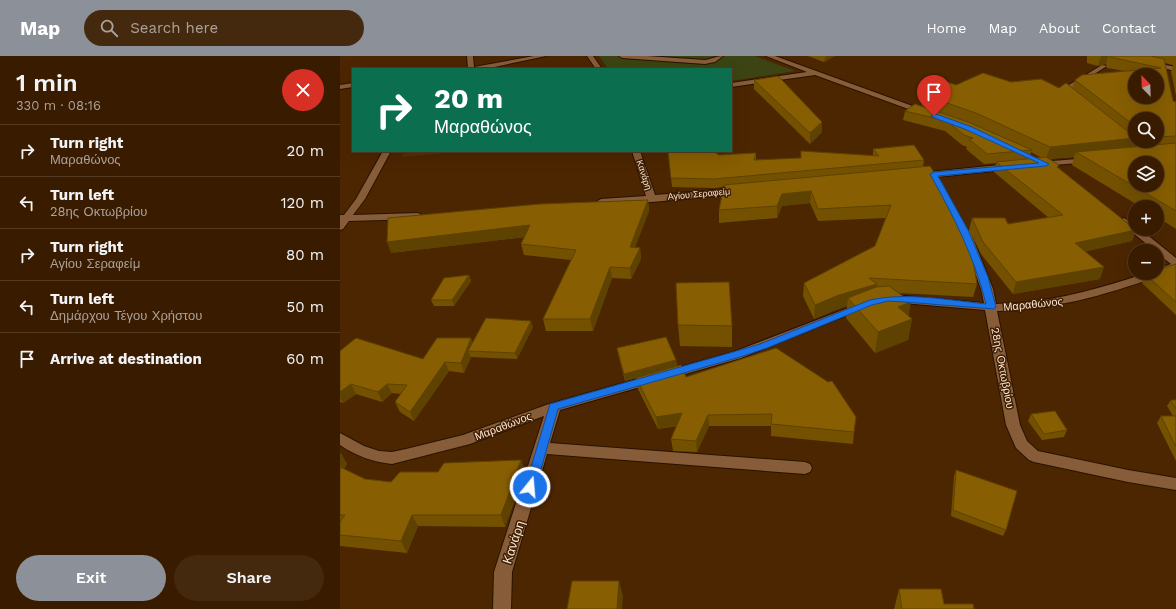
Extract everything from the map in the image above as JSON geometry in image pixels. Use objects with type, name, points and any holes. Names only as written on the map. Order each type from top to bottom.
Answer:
[{"type":"street","points":[[470,56],[471,68]]},
{"type":"street","points":[[480,68],[543,56]]},
{"type":"street","points":[[590,56],[598,68]]},
{"type":"street","points":[[622,56],[705,62],[713,61],[720,56]]},
{"type":"street","points":[[769,56],[936,116]]},
{"type":"street","points":[[1144,62],[1176,70]]},
{"type":"street","points":[[1078,103],[1065,92],[1065,90],[1104,66]]},
{"type":"street","points":[[1165,67],[1166,74]]},
{"type":"street","points":[[732,85],[814,72]]},
{"type":"street","points":[[340,87],[352,85]]},
{"type":"street","points":[[340,228],[344,218],[386,152]]},
{"type":"street","name":"Κανάρη","points":[[636,152],[652,198]]},
{"type":"street","points":[[1034,162],[1046,164],[1098,159]]},
{"type":"street","points":[[1046,164],[1059,171]]},
{"type":"street","points":[[910,176],[1016,166]]},
{"type":"street","points":[[934,174],[940,185]]},
{"type":"street","name":"Αγίου Σεραφείμ","points":[[589,204],[746,190]]},
{"type":"street","points":[[344,218],[430,215]]},
{"type":"street","points":[[1119,216],[1176,263]]},
{"type":"street","name":"28ης Οκτωβρίου","points":[[958,218],[984,277],[1013,425],[1021,444],[1034,456],[1128,476],[1176,484]]},
{"type":"street","name":"Μαραθώνος","points":[[340,438],[368,454],[392,458],[465,440],[554,407],[744,352],[876,302],[904,299],[991,307],[1029,306],[1076,299],[1176,266]]},
{"type":"street","name":"Κανάρη","points":[[502,609],[503,572],[554,407]]},
{"type":"street","points":[[542,448],[805,468]]},
{"type":"shaded area","points":[[405,152],[458,152],[402,157]]},
{"type":"green space","points":[[599,56],[755,56],[795,71],[732,81],[732,68],[607,68]]},
{"type":"building","points":[[1110,56],[1151,56],[1164,59],[1173,101],[1176,102],[1176,136],[1164,137],[1164,112],[1128,112],[1128,121],[1075,80],[1082,75],[1128,71],[1128,104],[1164,104],[1164,68]]},
{"type":"building","points":[[983,73],[1011,82],[1041,79],[1059,88],[1066,83],[1128,132],[1128,139],[1050,147],[976,113],[924,95],[944,81],[956,85]]},
{"type":"building","points":[[778,76],[822,122],[810,133],[754,80]]},
{"type":"building","points":[[915,104],[968,122],[1032,150],[987,154],[969,139],[973,138],[964,135],[947,121],[905,111]]},
{"type":"building","points":[[1176,143],[1176,211],[1164,204],[1164,200],[1157,200],[1144,192],[1164,192],[1164,156],[1128,156],[1128,183],[1076,152],[1128,147],[1164,148],[1164,144]]},
{"type":"building","points":[[914,145],[924,160],[714,179],[671,178],[668,152],[714,152],[719,155],[756,153],[754,160],[801,158],[801,151],[879,156],[873,149]]},
{"type":"building","points":[[1046,157],[1059,165],[1057,167],[1128,224],[1128,232],[1075,243],[1104,267],[1016,282],[983,242],[972,218],[1005,218],[1008,224],[1063,215],[996,162]]},
{"type":"building","points":[[930,166],[946,191],[970,240],[977,284],[869,278],[877,284],[839,295],[815,305],[804,283],[875,246],[891,205],[818,209],[811,191],[782,194],[777,206],[719,210],[724,185]]},
{"type":"building","points":[[648,200],[630,247],[640,248],[630,268],[610,267],[590,319],[543,319],[576,250],[521,244],[530,225],[387,242],[388,218],[540,204]]},
{"type":"building","points":[[1176,264],[1176,302],[1152,280],[1164,280],[1164,268]]},
{"type":"building","points":[[469,275],[452,300],[431,300],[444,278]]},
{"type":"building","points":[[729,282],[732,326],[678,325],[676,283]]},
{"type":"building","points":[[889,286],[911,302],[898,307],[912,319],[878,332],[848,298],[876,287]]},
{"type":"building","points":[[486,318],[531,321],[515,353],[468,351]]},
{"type":"building","points":[[666,337],[676,360],[624,374],[617,348]]},
{"type":"building","points":[[356,338],[423,359],[437,338],[471,338],[461,363],[445,362],[410,412],[395,402],[407,385],[387,384],[378,392],[351,384],[340,392],[340,351]]},
{"type":"building","points":[[776,348],[828,382],[832,381],[856,417],[854,432],[771,424],[772,414],[708,415],[696,441],[671,439],[682,413],[656,417],[636,378],[681,365],[686,377]]},
{"type":"building","points":[[1171,400],[1176,400],[1176,409]]},
{"type":"building","points":[[1055,411],[1067,430],[1044,434],[1031,414]]},
{"type":"building","points":[[1161,416],[1176,416],[1176,447]]},
{"type":"building","points":[[521,460],[501,515],[412,515],[401,541],[340,535],[340,522],[345,515],[340,515],[340,467],[365,479],[391,482],[400,472],[438,472],[444,463]]},
{"type":"building","points":[[956,470],[1017,491],[1006,530],[953,510]]},
{"type":"building","points":[[572,581],[619,581],[617,609],[567,609]]},
{"type":"building","points":[[899,589],[941,589],[944,604],[973,604],[974,609],[902,609]]},
{"type":"route","points":[[530,487],[554,407],[737,355],[870,303],[888,299],[904,299],[991,307],[984,277],[964,230],[934,174],[1046,164],[1037,158],[970,129],[934,116]]}]
